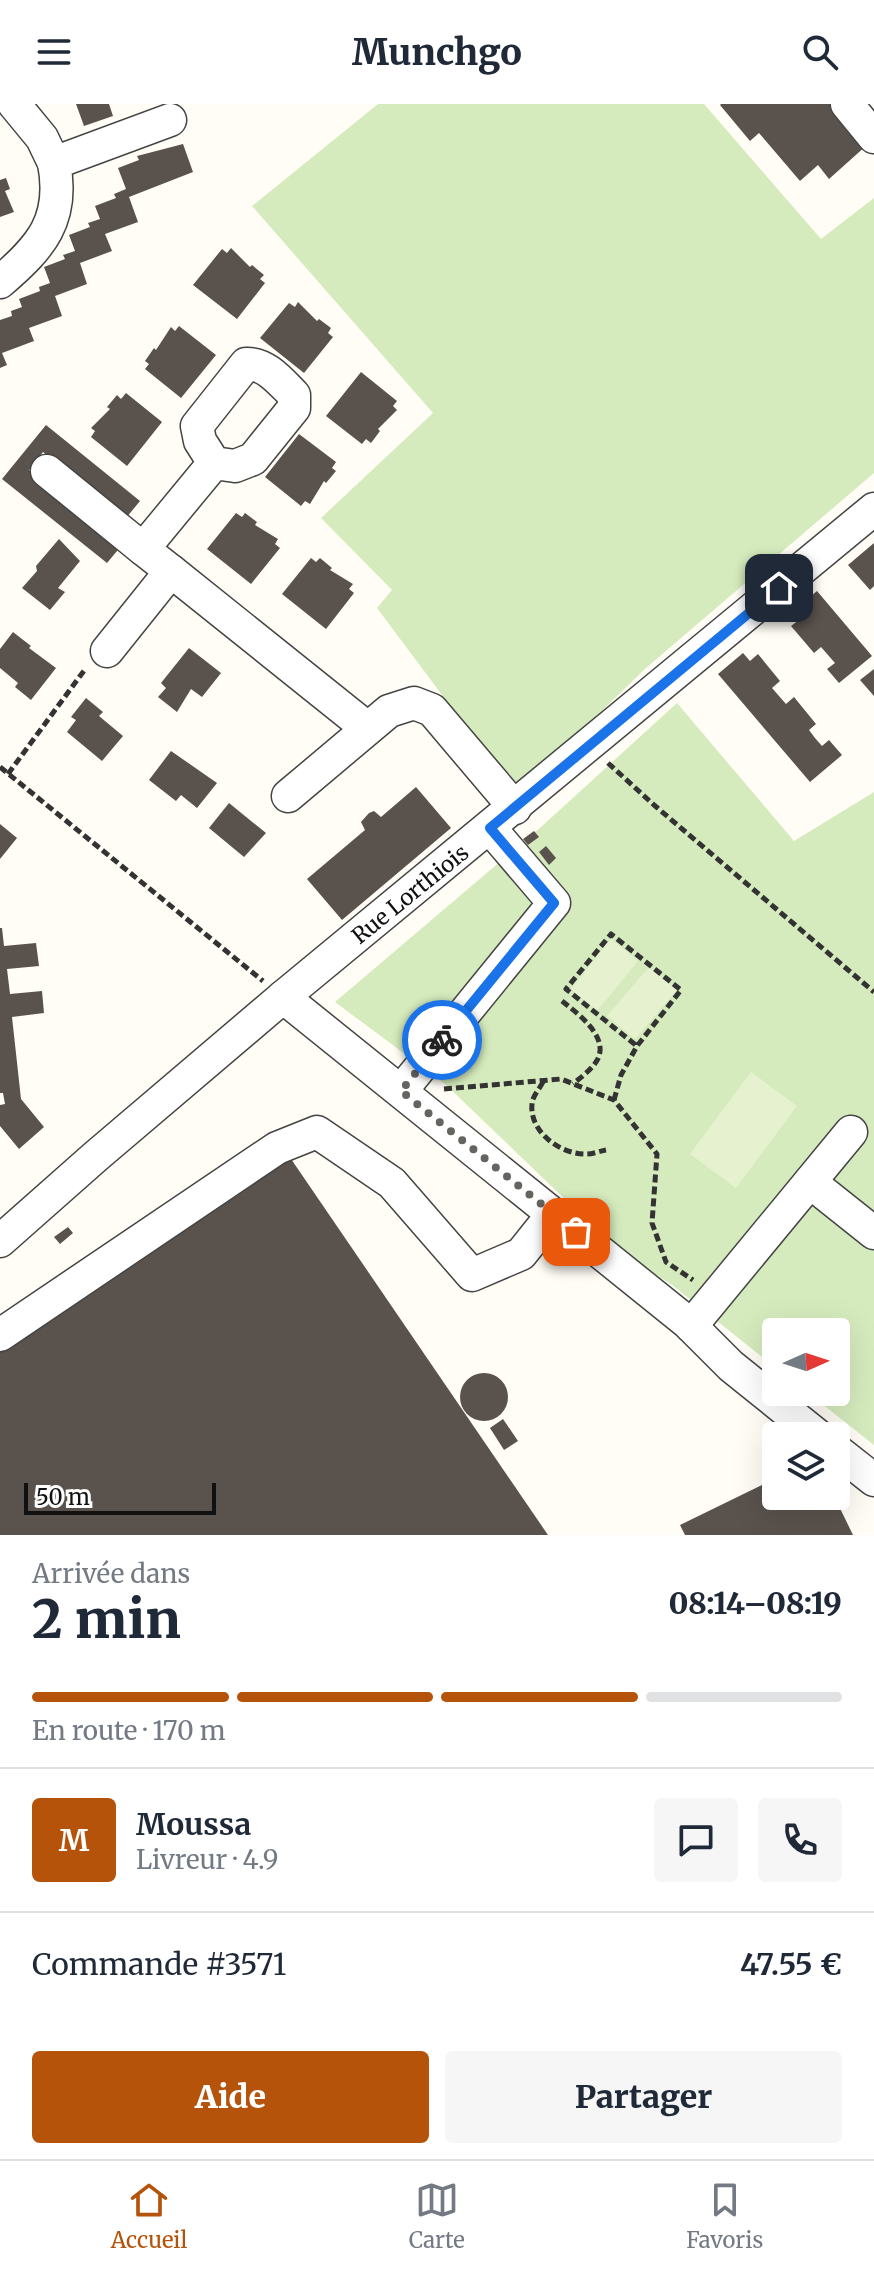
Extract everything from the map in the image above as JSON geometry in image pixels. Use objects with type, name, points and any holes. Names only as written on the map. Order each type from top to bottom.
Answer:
[{"type":"street","points":[[0,282],[34,251],[50,226],[57,195],[54,163],[42,138],[14,104]]},
{"type":"street","points":[[847,104],[874,137]]},
{"type":"street","points":[[54,163],[170,120]]},
{"type":"street","points":[[143,549],[214,463]]},
{"type":"street","points":[[47,471],[359,722]]},
{"type":"street","name":"Rue Lorthiois","points":[[0,1241],[283,997],[874,509]]},
{"type":"street","points":[[107,651],[171,571]]},
{"type":"street","points":[[288,796],[359,722],[396,706],[414,703],[432,710],[515,808]]},
{"type":"street","points":[[401,1091],[554,903],[490,828]]},
{"type":"street","points":[[283,997],[691,1326],[731,1366],[801,1422]]},
{"type":"street","points":[[0,1335],[277,1148],[317,1132],[392,1183],[472,1275],[521,1254],[553,1214]]},
{"type":"street","points":[[691,1326],[851,1132]]},
{"type":"street","name":"Rue Lorthiois","points":[[0,1216],[95,1157]]},
{"type":"street","points":[[810,1182],[874,1233]]},
{"type":"street","points":[[850,1461],[874,1480]]},
{"type":"path","points":[[8,774],[87,667],[107,651]]},
{"type":"path","points":[[590,746],[654,805],[874,992]]},
{"type":"path","points":[[0,767],[283,997]]},
{"type":"path","points":[[614,1100],[621,1075],[637,1046],[681,990],[611,934],[566,989],[637,1046]]},
{"type":"path","points":[[562,1001],[587,1021],[597,1039],[600,1053],[596,1062],[573,1084]]},
{"type":"path","points":[[435,1090],[561,1079],[614,1100],[657,1154],[652,1223],[666,1262],[697,1283]]},
{"type":"path","points":[[544,1081],[531,1102],[536,1128],[551,1142],[566,1150],[586,1154],[606,1150]]},
{"type":"green space","points":[[378,104],[704,104],[821,239],[874,198],[874,473],[646,668],[516,794],[377,608],[392,590],[321,518],[433,413],[252,206]]},
{"type":"green space","points":[[677,703],[794,841],[874,792],[874,1445],[850,1426],[850,1422],[845,1422],[825,1406],[850,1406],[850,1318],[762,1318],[762,1357],[672,1285],[618,1250],[445,1084],[335,1002],[541,827]]},
{"type":"green space","points":[[611,939],[638,961],[597,1011],[571,989]]},
{"type":"green space","points":[[649,967],[677,990],[635,1039],[607,1016]]},
{"type":"green space","points":[[751,1072],[797,1106],[736,1188],[690,1154]]},
{"type":"building","points":[[76,104],[109,104],[113,116],[84,126]]},
{"type":"building","points":[[721,104],[832,104],[867,145],[829,179],[818,165],[800,181],[759,133],[750,141]]},
{"type":"building","points":[[183,144],[193,172],[129,197],[138,222],[105,234],[112,251],[80,263],[87,284],[55,296],[62,316],[29,328],[34,341],[2,353],[7,365],[0,368],[0,320],[12,316],[11,311],[22,307],[19,299],[40,291],[39,287],[50,283],[44,267],[65,259],[63,255],[75,251],[69,235],[90,227],[88,223],[100,219],[95,206],[116,198],[114,194],[126,189],[118,168],[139,160],[137,156]]},
{"type":"building","points":[[6,178],[10,189],[5,191],[14,212],[0,217],[0,180]]},
{"type":"building","points":[[231,248],[250,267],[252,265],[264,275],[260,279],[265,283],[237,319],[193,285],[222,249],[227,253]]},
{"type":"building","points":[[298,302],[317,321],[319,319],[331,328],[328,333],[333,337],[304,373],[260,338],[289,303],[295,307]]},
{"type":"building","points":[[179,326],[216,355],[181,398],[145,369],[149,364],[145,361],[154,348],[156,350],[171,327],[175,331]]},
{"type":"building","points":[[361,372],[397,401],[393,406],[397,410],[378,429],[380,431],[371,443],[366,439],[362,444],[326,416]]},
{"type":"building","points":[[126,393],[162,422],[127,466],[91,437],[95,431],[91,428],[110,409],[107,407],[117,395],[121,399]]},
{"type":"building","points":[[46,425],[140,501],[126,518],[43,452],[29,470],[122,545],[107,563],[2,479]]},
{"type":"building","points":[[299,434],[336,462],[332,468],[336,471],[326,483],[324,481],[310,504],[305,501],[301,506],[265,477]]},
{"type":"building","points":[[236,513],[242,517],[245,513],[257,522],[255,525],[278,539],[275,544],[280,548],[251,584],[207,549]]},
{"type":"building","points":[[59,539],[80,561],[58,588],[65,592],[50,610],[22,588]]},
{"type":"building","points":[[874,543],[874,586],[870,590],[848,565]]},
{"type":"building","points":[[311,558],[316,562],[320,558],[332,568],[330,570],[353,584],[349,589],[354,593],[326,629],[282,594]]},
{"type":"building","points":[[817,591],[872,656],[839,683],[827,669],[835,663],[821,647],[814,653],[791,626],[799,620],[792,612]]},
{"type":"building","points":[[13,632],[56,668],[31,700],[15,687],[18,683],[0,668],[0,649]]},
{"type":"building","points":[[189,648],[221,673],[202,697],[191,689],[177,712],[158,697],[166,688],[161,683]]},
{"type":"building","points":[[743,653],[750,661],[758,654],[780,681],[772,688],[786,704],[794,697],[816,724],[809,730],[815,738],[822,746],[829,740],[842,755],[810,782],[718,674]]},
{"type":"building","points":[[874,669],[874,696],[860,680]]},
{"type":"building","points":[[86,698],[103,712],[99,716],[123,736],[102,761],[67,732],[76,720],[71,717]]},
{"type":"building","points":[[171,751],[217,783],[197,808],[181,795],[176,801],[149,780]]},
{"type":"building","points":[[416,787],[451,828],[342,920],[307,879],[365,830],[361,822],[369,813],[374,811],[381,817]]},
{"type":"building","points":[[229,803],[266,833],[244,857],[209,828]]},
{"type":"building","points":[[0,824],[17,838],[0,859]]},
{"type":"building","points":[[534,831],[539,837],[528,845],[523,839]]},
{"type":"building","points":[[546,846],[556,858],[549,865],[539,852]]},
{"type":"building","points":[[0,928],[4,946],[36,943],[39,966],[7,969],[10,994],[42,991],[44,1013],[12,1017],[21,1099],[44,1127],[19,1149],[0,1126],[0,1105],[5,1104],[3,1093],[0,1093]]},
{"type":"building","points":[[289,1156],[548,1535],[0,1535],[0,1352]]},
{"type":"building","points":[[68,1227],[73,1233],[60,1244],[54,1237]]},
{"type":"building","points":[[484,1373],[501,1380],[508,1397],[501,1414],[484,1421],[467,1414],[460,1397],[467,1380]]},
{"type":"building","points":[[503,1419],[518,1441],[504,1450],[490,1428]]},
{"type":"building","points":[[762,1485],[762,1510],[841,1510],[853,1535],[685,1535],[680,1525]]},
{"type":"way so far","points":[[442,1040],[401,1091],[576,1232]]},
{"type":"route","points":[[442,1040],[554,903],[490,828],[779,588]]}]
